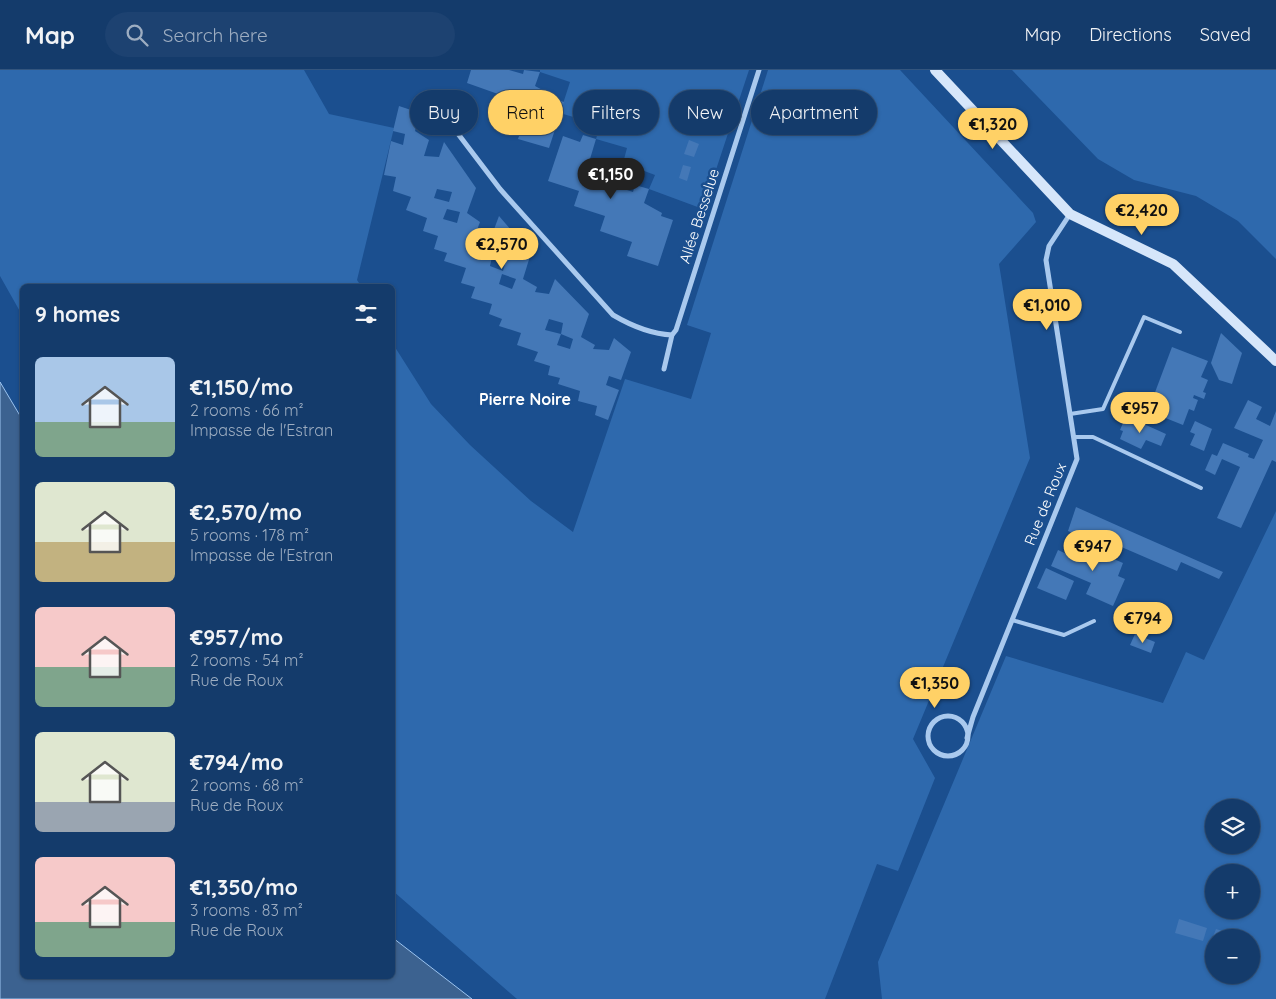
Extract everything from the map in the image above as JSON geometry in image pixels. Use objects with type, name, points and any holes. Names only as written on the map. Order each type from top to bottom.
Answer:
[{"type":"street","name":"Allée Besselue","points":[[664,369],[672,335],[676,330],[759,70]]},
{"type":"street","points":[[935,70],[1070,214],[1174,264],[1276,362]]},
{"type":"street","points":[[459,135],[500,189],[614,315],[626,323],[672,335]]},
{"type":"street","name":"Rue de Roux","points":[[967,738],[973,717],[1077,459],[1046,260],[1049,246],[1070,214]]},
{"type":"street","points":[[949,716],[960,721],[965,726],[967,738],[961,750],[949,756],[936,752],[928,742],[929,729],[937,720],[949,716]]},
{"type":"street","points":[[960,721],[973,717]]},
{"type":"lane","points":[[1070,414],[1103,409],[1144,317],[1180,332]]},
{"type":"lane","points":[[1074,437],[1093,438],[1201,488]]},
{"type":"lane","points":[[1012,620],[1064,634],[1094,621]]},
{"type":"shaded area","points":[[0,70],[304,70],[329,114],[394,128],[357,280],[360,284],[20,284],[20,311],[0,276]]},
{"type":"shaded area","points":[[540,70],[749,70],[741,94],[741,90],[669,90],[669,135],[727,135],[703,209],[649,189],[655,175],[623,163],[627,148],[596,139],[597,135],[659,135],[659,90],[573,90],[573,117],[563,114],[563,104],[570,82],[540,72]]},
{"type":"shaded area","points":[[768,70],[900,70],[1033,213],[1036,222],[999,264],[1030,458],[913,739],[935,778],[898,871],[877,864],[825,999],[517,999],[395,893],[395,347],[431,404],[470,445],[531,501],[573,532],[625,379],[691,399],[711,333],[687,325],[751,124],[751,135],[877,135],[877,90],[762,90]]},
{"type":"shaded area","points":[[1012,70],[1276,70],[1276,259],[1238,221],[1196,196],[1134,180],[1098,159]]},
{"type":"shaded area","points":[[0,382],[20,416],[20,979],[395,979],[395,940],[472,999],[0,999]]},
{"type":"shaded area","points":[[1276,511],[1276,999],[882,999],[878,962],[1006,656],[1163,703],[1186,652],[1204,660]]},
{"type":"building","points":[[471,70],[509,70],[523,74],[524,70],[540,72],[535,86],[543,90],[488,90],[467,83]]},
{"type":"building","points":[[399,106],[410,110],[410,135],[421,135],[429,140],[424,156],[439,157],[444,142],[476,188],[467,213],[480,222],[477,230],[493,232],[499,216],[531,253],[523,279],[537,287],[535,292],[549,294],[555,279],[589,314],[581,337],[595,345],[593,349],[609,350],[614,338],[631,352],[621,380],[609,376],[606,385],[619,390],[608,420],[595,415],[597,406],[578,401],[580,391],[558,384],[560,378],[548,375],[550,366],[534,361],[538,352],[517,345],[521,333],[499,326],[502,319],[489,314],[492,304],[471,298],[475,287],[461,283],[466,268],[444,261],[447,253],[434,249],[438,236],[423,231],[427,218],[406,210],[411,197],[393,191],[396,177],[384,175],[391,141],[403,145],[405,134],[393,131]],"holes":[[[437,189],[452,192],[449,202],[434,198]],[[447,209],[460,212],[457,223],[443,219]],[[492,257],[506,261],[503,271],[490,266]],[[502,274],[516,279],[512,289],[499,284]],[[549,319],[563,323],[561,334],[545,330]],[[561,334],[573,339],[570,349],[557,345]]]},
{"type":"building","points":[[519,135],[553,135],[549,148],[518,139]]},
{"type":"building","points":[[583,135],[596,139],[590,159],[607,165],[609,161],[623,163],[615,186],[633,192],[635,185],[649,189],[644,203],[662,213],[661,216],[673,220],[658,266],[627,256],[632,242],[600,231],[605,216],[574,206],[579,191],[548,181],[563,136],[580,142]]},
{"type":"building","points":[[689,140],[699,144],[694,157],[684,154]]},
{"type":"building","points":[[683,165],[691,167],[687,181],[679,178]]},
{"type":"building","points":[[1221,333],[1242,353],[1232,384],[1219,380],[1211,363]]},
{"type":"building","points":[[1172,347],[1208,361],[1201,377],[1208,380],[1203,392],[1206,393],[1204,399],[1194,395],[1193,398],[1198,400],[1194,411],[1189,409],[1183,425],[1148,411]]},
{"type":"building","points":[[1248,400],[1262,407],[1256,419],[1270,426],[1276,411],[1276,462],[1272,460],[1241,528],[1217,518],[1240,467],[1222,459],[1215,475],[1205,470],[1212,454],[1217,456],[1223,443],[1249,454],[1248,457],[1254,459],[1263,440],[1234,428]]},
{"type":"building","points":[[1126,416],[1166,434],[1161,446],[1146,440],[1141,449],[1120,439],[1123,431],[1120,430]]},
{"type":"building","points":[[1195,421],[1212,429],[1204,451],[1190,445],[1195,434],[1190,432]]},
{"type":"building","points":[[1076,507],[1223,572],[1219,579],[1181,562],[1177,571],[1096,536],[1094,542],[1068,531]]},
{"type":"building","points":[[1079,544],[1123,563],[1118,576],[1125,579],[1113,606],[1086,594],[1091,583],[1051,566],[1058,550],[1073,557]]},
{"type":"building","points":[[1046,568],[1074,581],[1066,600],[1037,588]]},
{"type":"building","points":[[1135,634],[1155,642],[1151,653],[1130,645]]},
{"type":"building","points":[[1179,919],[1207,928],[1205,929],[1203,941],[1175,933]]},
{"type":"district","name":"Pierre Noire","points":[[525,399]]}]
